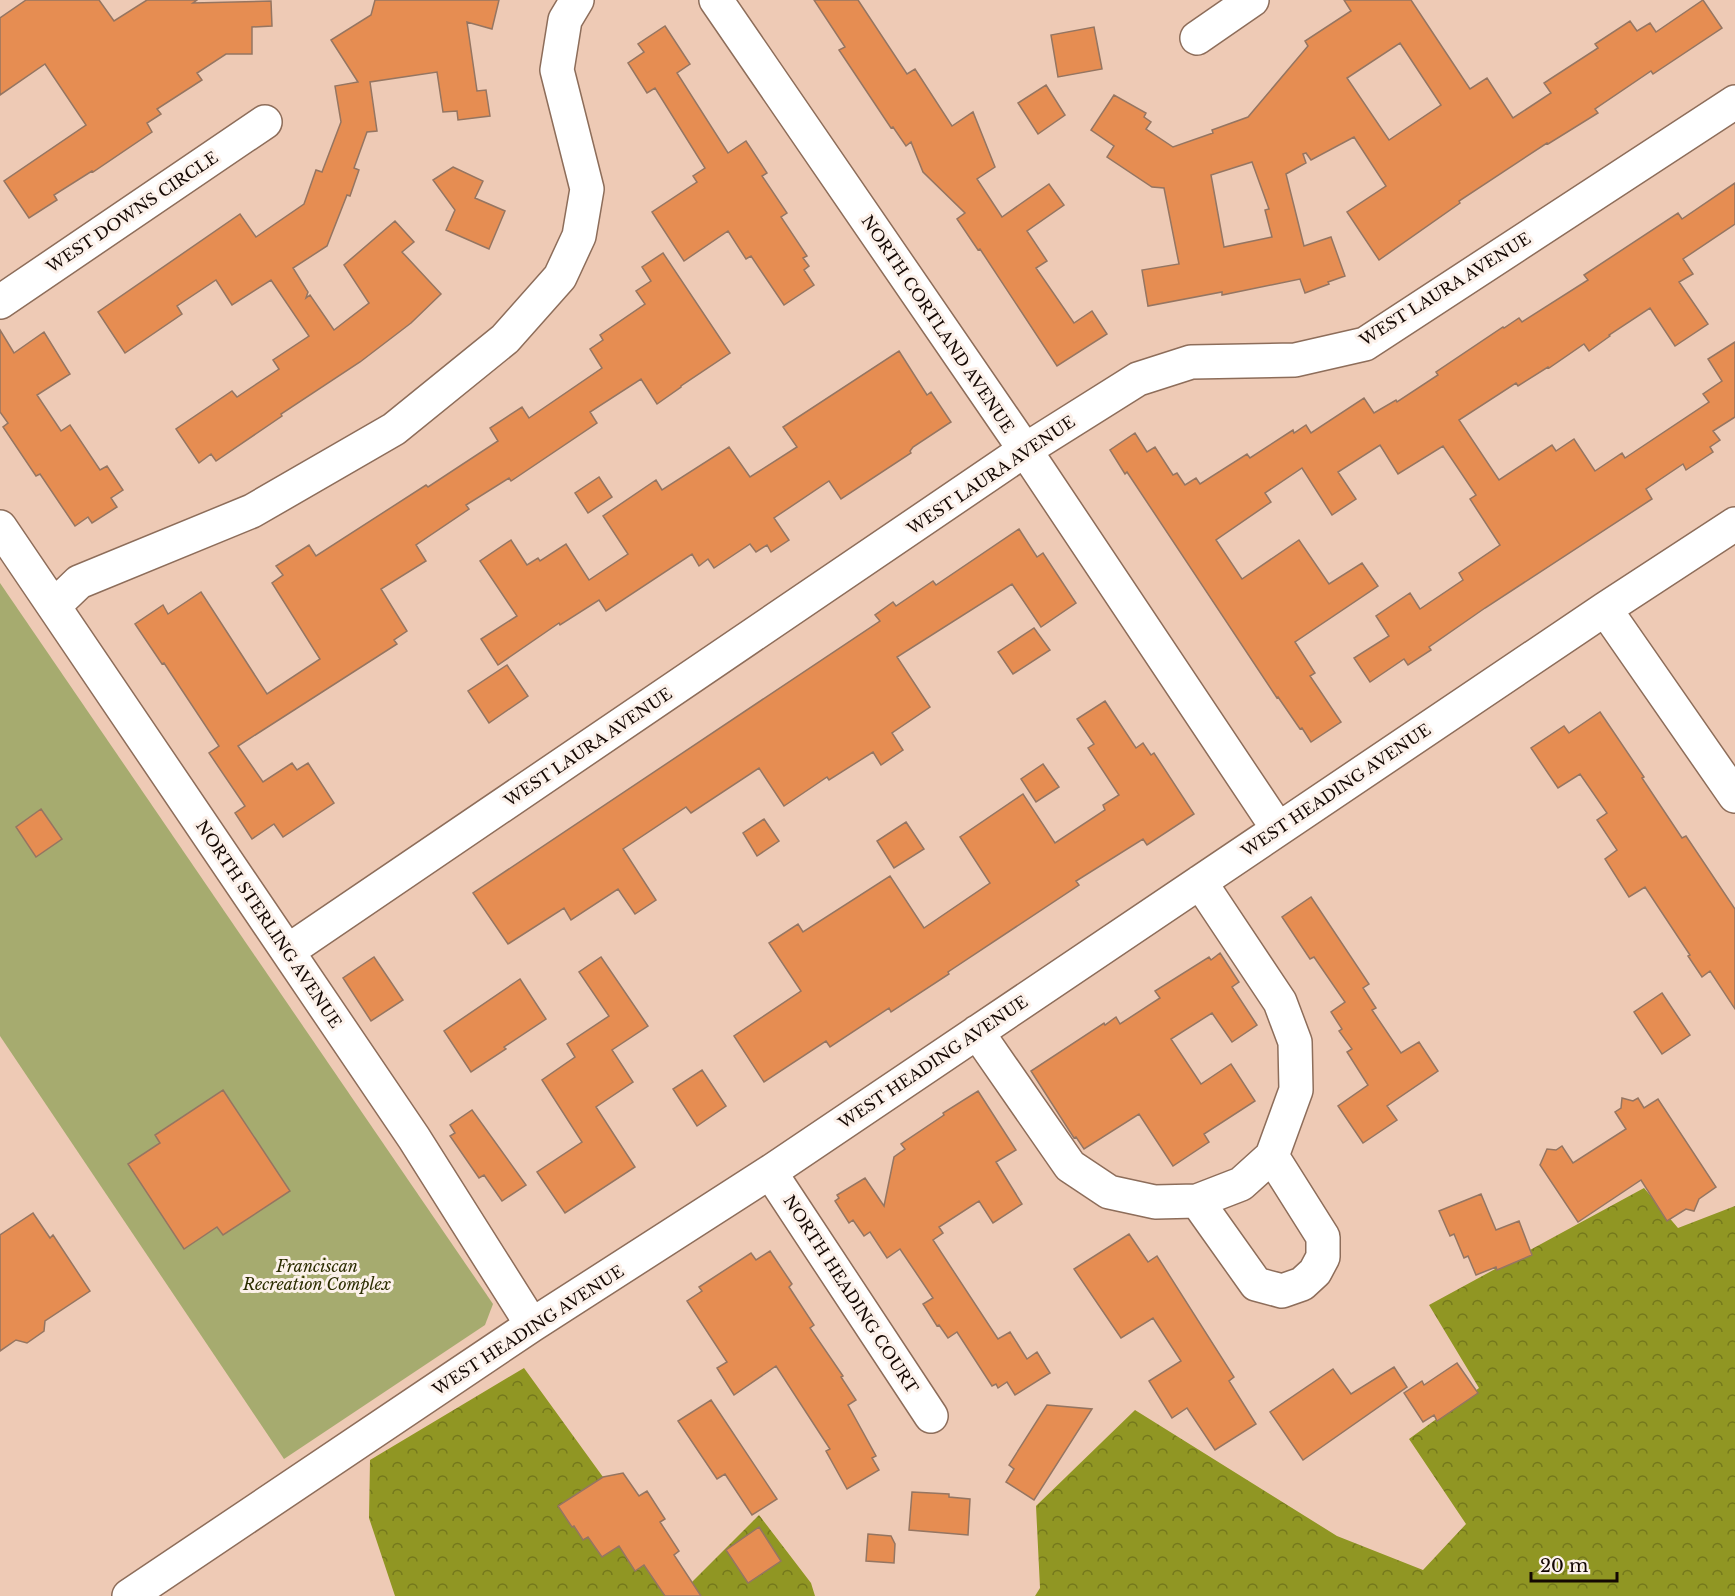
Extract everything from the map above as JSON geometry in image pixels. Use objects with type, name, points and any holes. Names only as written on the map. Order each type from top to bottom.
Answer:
[{"type":"street","points":[[54,606],[79,582],[252,511],[394,429],[505,339],[560,277],[579,236],[587,189],[556,70],[566,20],[577,0]]},
{"type":"street","name":"NORTH CORTLAND AVENUE","points":[[716,0],[1025,450],[1278,830]]},
{"type":"street","points":[[1197,38],[1252,0]]},
{"type":"street","name":"WEST LAURA AVENUE","points":[[288,951],[1025,450],[1138,379],[1191,362],[1294,360],[1365,344],[1735,102]]},
{"type":"street","name":"WEST DOWNS CIRCLE","points":[[0,302],[265,122]]},
{"type":"street","name":"WEST HEADING AVENUE","points":[[129,1596],[532,1325],[770,1172],[1605,609],[1735,524]]},
{"type":"street","name":"NORTH STERLING AVENUE","points":[[0,527],[414,1138],[532,1325]]},
{"type":"street","points":[[1605,609],[1735,796]]},
{"type":"street","points":[[977,1032],[1070,1166],[1108,1192],[1155,1202],[1197,1201],[1241,1184],[1272,1156],[1296,1090],[1295,1042],[1280,1002],[1200,882]]},
{"type":"street","points":[[1197,1201],[1256,1284],[1282,1291],[1302,1284],[1315,1272],[1323,1257],[1323,1237],[1272,1156]]},
{"type":"street","name":"NORTH HEADING COURT","points":[[770,1172],[931,1416]]},
{"type":"green space","name":"Franciscan Recreation Complex","points":[[0,583],[493,1304],[485,1325],[284,1459],[0,1036]]},
{"type":"green space","points":[[1644,1188],[1678,1228],[1735,1206],[1735,1596],[1035,1596],[1040,1588],[1036,1506],[1135,1410],[1337,1536],[1423,1570],[1466,1524],[1409,1439],[1479,1388],[1429,1305]]},
{"type":"green space","points":[[524,1368],[603,1477],[559,1507],[583,1540],[588,1537],[602,1557],[619,1546],[635,1571],[644,1565],[665,1596],[395,1596],[369,1518],[370,1460]]},
{"type":"green space","points":[[759,1515],[811,1583],[815,1596],[671,1596],[692,1582]]},
{"type":"building","points":[[26,0],[99,0],[114,21],[147,0],[197,0],[193,3],[271,1],[272,26],[252,27],[252,54],[226,54],[197,73],[202,80],[157,109],[161,114],[147,123],[152,132],[54,195],[57,200],[29,218],[4,181],[86,125],[45,64],[0,95],[0,18]]},
{"type":"building","points":[[375,0],[499,0],[492,29],[467,22],[477,91],[486,90],[490,116],[458,120],[457,111],[443,112],[437,72],[370,82],[377,131],[367,132],[354,168],[359,170],[350,196],[347,195],[327,246],[293,268],[308,292],[306,298],[310,295],[334,330],[369,303],[344,265],[395,221],[414,242],[402,252],[441,294],[411,323],[360,362],[281,414],[282,416],[216,461],[211,454],[199,463],[176,429],[232,391],[237,397],[279,369],[273,360],[309,336],[271,280],[232,305],[216,280],[177,306],[182,314],[125,353],[98,312],[240,214],[256,237],[304,204],[316,170],[322,172],[341,122],[335,86],[358,82],[331,40],[371,15]]},
{"type":"building","points":[[814,0],[858,0],[907,74],[915,69],[952,126],[973,112],[995,167],[977,179],[1002,217],[1049,184],[1064,205],[1027,231],[1047,261],[1036,268],[1074,323],[1092,311],[1107,334],[1057,366],[980,249],[978,250],[957,219],[965,213],[923,172],[911,142],[906,146],[893,127],[891,128],[839,50],[845,47]]},
{"type":"building","points":[[1344,0],[1411,0],[1470,89],[1487,78],[1513,118],[1551,93],[1544,83],[1598,48],[1595,44],[1630,21],[1637,31],[1650,23],[1656,32],[1703,0],[1722,28],[1653,74],[1651,71],[1595,109],[1598,113],[1547,143],[1459,201],[1460,203],[1379,260],[1347,212],[1386,186],[1354,137],[1311,160],[1306,153],[1303,154],[1306,163],[1286,174],[1304,246],[1331,237],[1345,276],[1305,293],[1300,279],[1222,295],[1222,292],[1148,306],[1142,270],[1179,264],[1164,188],[1152,187],[1107,157],[1114,146],[1091,130],[1114,95],[1146,113],[1144,117],[1151,122],[1146,129],[1173,147],[1213,133],[1212,130],[1248,117],[1308,46],[1305,41],[1351,11]],"holes":[[[1400,43],[1441,105],[1389,140],[1347,78]],[[1252,162],[1269,209],[1265,210],[1272,237],[1224,247],[1211,175]]]},
{"type":"building","points":[[665,26],[690,64],[677,73],[728,153],[746,141],[767,173],[762,176],[787,213],[781,217],[807,256],[803,258],[809,266],[804,270],[814,285],[784,305],[751,256],[746,259],[728,231],[684,261],[652,212],[697,182],[693,176],[705,168],[655,88],[647,93],[628,63],[644,52],[638,44]]},
{"type":"building","points":[[1094,27],[1102,69],[1058,77],[1051,35]]},
{"type":"building","points":[[1046,85],[1065,115],[1038,134],[1018,103]]},
{"type":"building","points":[[453,167],[483,181],[475,198],[505,211],[489,249],[446,230],[455,210],[433,180]]},
{"type":"building","points":[[1735,183],[1735,224],[1683,259],[1693,274],[1679,282],[1708,324],[1675,346],[1650,308],[1589,351],[1584,344],[1549,368],[1518,386],[1516,383],[1459,420],[1499,480],[1552,445],[1556,451],[1574,439],[1595,471],[1622,453],[1625,458],[1709,402],[1703,394],[1722,381],[1708,359],[1735,342],[1735,417],[1713,431],[1720,440],[1710,447],[1713,452],[1686,470],[1683,464],[1646,489],[1652,499],[1485,608],[1429,647],[1431,650],[1408,665],[1404,659],[1370,682],[1354,658],[1389,636],[1376,616],[1410,593],[1420,609],[1463,580],[1459,573],[1500,545],[1470,499],[1476,495],[1443,446],[1398,474],[1380,445],[1338,472],[1356,499],[1332,515],[1302,468],[1265,493],[1271,502],[1216,540],[1242,579],[1299,540],[1329,584],[1362,563],[1378,586],[1295,642],[1315,673],[1310,676],[1341,722],[1311,742],[1277,698],[1127,472],[1125,474],[1110,450],[1135,433],[1147,452],[1155,447],[1173,475],[1177,473],[1185,485],[1196,478],[1200,484],[1247,454],[1250,458],[1293,430],[1294,433],[1306,425],[1311,433],[1364,398],[1374,413],[1396,400],[1397,402],[1438,375],[1436,372],[1503,327],[1519,318],[1522,322],[1588,280],[1584,275],[1678,213],[1682,219]]},
{"type":"building","points":[[663,253],[730,353],[657,404],[641,379],[590,412],[597,423],[511,481],[509,478],[466,505],[469,509],[416,545],[426,561],[381,589],[407,631],[394,640],[397,644],[238,746],[263,782],[292,763],[297,770],[308,763],[334,803],[283,837],[274,824],[252,839],[235,813],[245,806],[209,753],[219,746],[135,624],[163,605],[168,614],[201,592],[267,694],[320,659],[272,583],[283,575],[276,566],[309,545],[316,556],[498,441],[490,428],[522,407],[529,418],[602,368],[590,349],[603,340],[600,335],[645,304],[636,291],[651,281],[642,267]]},
{"type":"building","points":[[0,330],[14,353],[44,332],[70,374],[37,395],[61,431],[70,425],[100,470],[107,466],[123,490],[111,498],[117,507],[92,523],[88,517],[75,526],[40,474],[36,476],[3,427],[8,423],[0,412]]},
{"type":"building","points":[[899,351],[927,395],[931,392],[951,422],[913,447],[911,453],[841,499],[829,481],[774,518],[789,540],[771,552],[767,545],[756,552],[750,544],[714,568],[708,559],[699,566],[692,554],[606,611],[599,600],[560,625],[559,623],[498,665],[481,639],[517,616],[480,561],[511,540],[527,565],[538,558],[540,561],[566,544],[589,580],[628,554],[603,516],[656,480],[662,490],[729,447],[750,477],[797,447],[783,427]]},
{"type":"building","points":[[599,477],[612,497],[588,513],[575,493]]},
{"type":"building","points":[[1019,529],[1037,557],[1043,553],[1076,603],[1041,627],[1012,584],[897,657],[930,707],[892,733],[903,750],[881,765],[873,752],[829,780],[827,777],[784,806],[759,768],[691,813],[686,807],[623,849],[656,900],[635,914],[618,889],[571,920],[564,908],[508,944],[473,893],[880,621],[875,615],[893,602],[896,606],[933,581],[936,585]]},
{"type":"building","points":[[1034,628],[1050,650],[1013,674],[998,652]]},
{"type":"building","points":[[507,665],[528,696],[489,723],[468,691]]},
{"type":"building","points":[[1105,701],[1136,748],[1143,743],[1151,755],[1154,753],[1194,814],[1147,845],[1143,839],[1076,881],[1079,885],[891,1012],[889,1008],[830,1047],[826,1041],[764,1082],[734,1036],[801,991],[769,943],[798,924],[803,932],[890,876],[924,928],[990,883],[960,837],[1023,794],[1055,843],[1105,810],[1103,805],[1119,795],[1088,748],[1094,744],[1077,719]]},
{"type":"building","points":[[1600,712],[1682,838],[1686,836],[1735,909],[1735,1009],[1710,971],[1702,977],[1645,887],[1629,897],[1605,859],[1617,850],[1597,820],[1607,813],[1580,774],[1558,788],[1531,748],[1564,726],[1569,733]]},
{"type":"building","points":[[1043,764],[1059,787],[1036,802],[1021,779]]},
{"type":"building","points":[[41,809],[62,839],[36,857],[16,827]]},
{"type":"building","points":[[764,819],[779,841],[757,856],[743,833]]},
{"type":"building","points":[[906,822],[924,849],[894,868],[877,841]]},
{"type":"building","points":[[1311,897],[1369,984],[1363,988],[1376,1008],[1372,1010],[1401,1053],[1419,1042],[1438,1071],[1387,1106],[1397,1120],[1363,1143],[1338,1106],[1368,1085],[1347,1052],[1352,1049],[1339,1031],[1342,1029],[1331,1012],[1345,1002],[1314,957],[1310,959],[1282,917]]},
{"type":"building","points":[[1220,953],[1239,982],[1232,987],[1257,1025],[1232,1042],[1212,1013],[1171,1039],[1201,1084],[1231,1064],[1255,1101],[1204,1134],[1209,1142],[1173,1166],[1139,1114],[1084,1149],[1076,1137],[1074,1138],[1031,1071],[1104,1023],[1105,1025],[1116,1017],[1120,1024],[1160,998],[1155,991],[1209,957],[1211,960]]},
{"type":"building","points":[[374,957],[403,1000],[371,1021],[343,978]]},
{"type":"building","points":[[601,957],[648,1026],[612,1050],[633,1082],[596,1107],[635,1167],[565,1213],[537,1172],[582,1142],[542,1080],[575,1057],[567,1044],[609,1016],[579,972]]},
{"type":"building","points":[[520,979],[546,1019],[471,1072],[444,1031]]},
{"type":"building","points":[[1662,993],[1690,1035],[1662,1054],[1634,1012]]},
{"type":"building","points":[[702,1070],[726,1106],[697,1126],[673,1089]]},
{"type":"building","points":[[223,1090],[290,1191],[223,1235],[217,1227],[184,1249],[128,1164],[160,1143],[155,1135]]},
{"type":"building","points":[[978,1091],[1016,1150],[996,1162],[1022,1204],[993,1223],[979,1201],[939,1227],[943,1233],[933,1240],[998,1339],[1010,1332],[1027,1359],[1037,1352],[1050,1373],[1015,1395],[1007,1382],[998,1388],[996,1384],[992,1386],[957,1332],[948,1338],[939,1325],[937,1326],[923,1304],[933,1298],[900,1249],[887,1258],[870,1232],[864,1236],[853,1220],[849,1223],[835,1201],[839,1198],[837,1195],[865,1178],[884,1206],[894,1157],[905,1149],[901,1144]]},
{"type":"building","points":[[1622,1098],[1633,1101],[1638,1098],[1644,1108],[1658,1099],[1716,1187],[1699,1199],[1694,1211],[1686,1209],[1667,1221],[1641,1180],[1578,1222],[1540,1165],[1547,1149],[1556,1150],[1562,1146],[1573,1163],[1626,1129],[1615,1112],[1621,1108]]},
{"type":"building","points":[[472,1110],[526,1185],[502,1201],[484,1175],[479,1178],[450,1136],[455,1133],[450,1125]]},
{"type":"building","points":[[1481,1194],[1496,1230],[1519,1221],[1532,1255],[1497,1270],[1496,1267],[1476,1275],[1468,1256],[1464,1258],[1454,1234],[1450,1236],[1439,1211]]},
{"type":"building","points":[[33,1213],[50,1238],[53,1235],[90,1291],[45,1321],[44,1331],[27,1343],[16,1340],[0,1351],[0,1235]]},
{"type":"building","points":[[1129,1234],[1148,1262],[1157,1256],[1234,1377],[1229,1381],[1256,1424],[1215,1450],[1187,1408],[1172,1418],[1149,1381],[1181,1361],[1153,1318],[1121,1338],[1074,1269]]},
{"type":"building","points":[[770,1251],[792,1284],[789,1287],[814,1325],[810,1328],[843,1376],[841,1377],[856,1400],[848,1405],[876,1456],[872,1458],[879,1470],[847,1489],[826,1451],[830,1449],[776,1366],[734,1395],[717,1368],[727,1362],[687,1301],[702,1291],[699,1287],[751,1253],[756,1260]]},
{"type":"building","points":[[1457,1363],[1478,1393],[1437,1421],[1434,1415],[1423,1422],[1404,1393],[1422,1381],[1424,1385]]},
{"type":"building","points":[[1394,1367],[1407,1387],[1303,1460],[1270,1412],[1333,1369],[1351,1394]]},
{"type":"building","points":[[711,1400],[777,1499],[752,1515],[725,1474],[717,1479],[678,1421]]},
{"type":"building","points":[[1047,1405],[1092,1409],[1034,1500],[1006,1482],[1014,1469],[1009,1465]]},
{"type":"building","points":[[623,1473],[639,1496],[647,1491],[665,1519],[660,1522],[679,1551],[674,1555],[701,1596],[665,1596],[644,1565],[635,1571],[619,1546],[602,1557],[588,1537],[583,1540],[558,1506],[603,1477]]},
{"type":"building","points":[[912,1492],[949,1494],[949,1497],[970,1499],[968,1535],[909,1530]]},
{"type":"building","points":[[759,1527],[781,1561],[748,1583],[726,1550]]},
{"type":"building","points":[[868,1534],[891,1536],[895,1544],[894,1563],[866,1561]]}]
